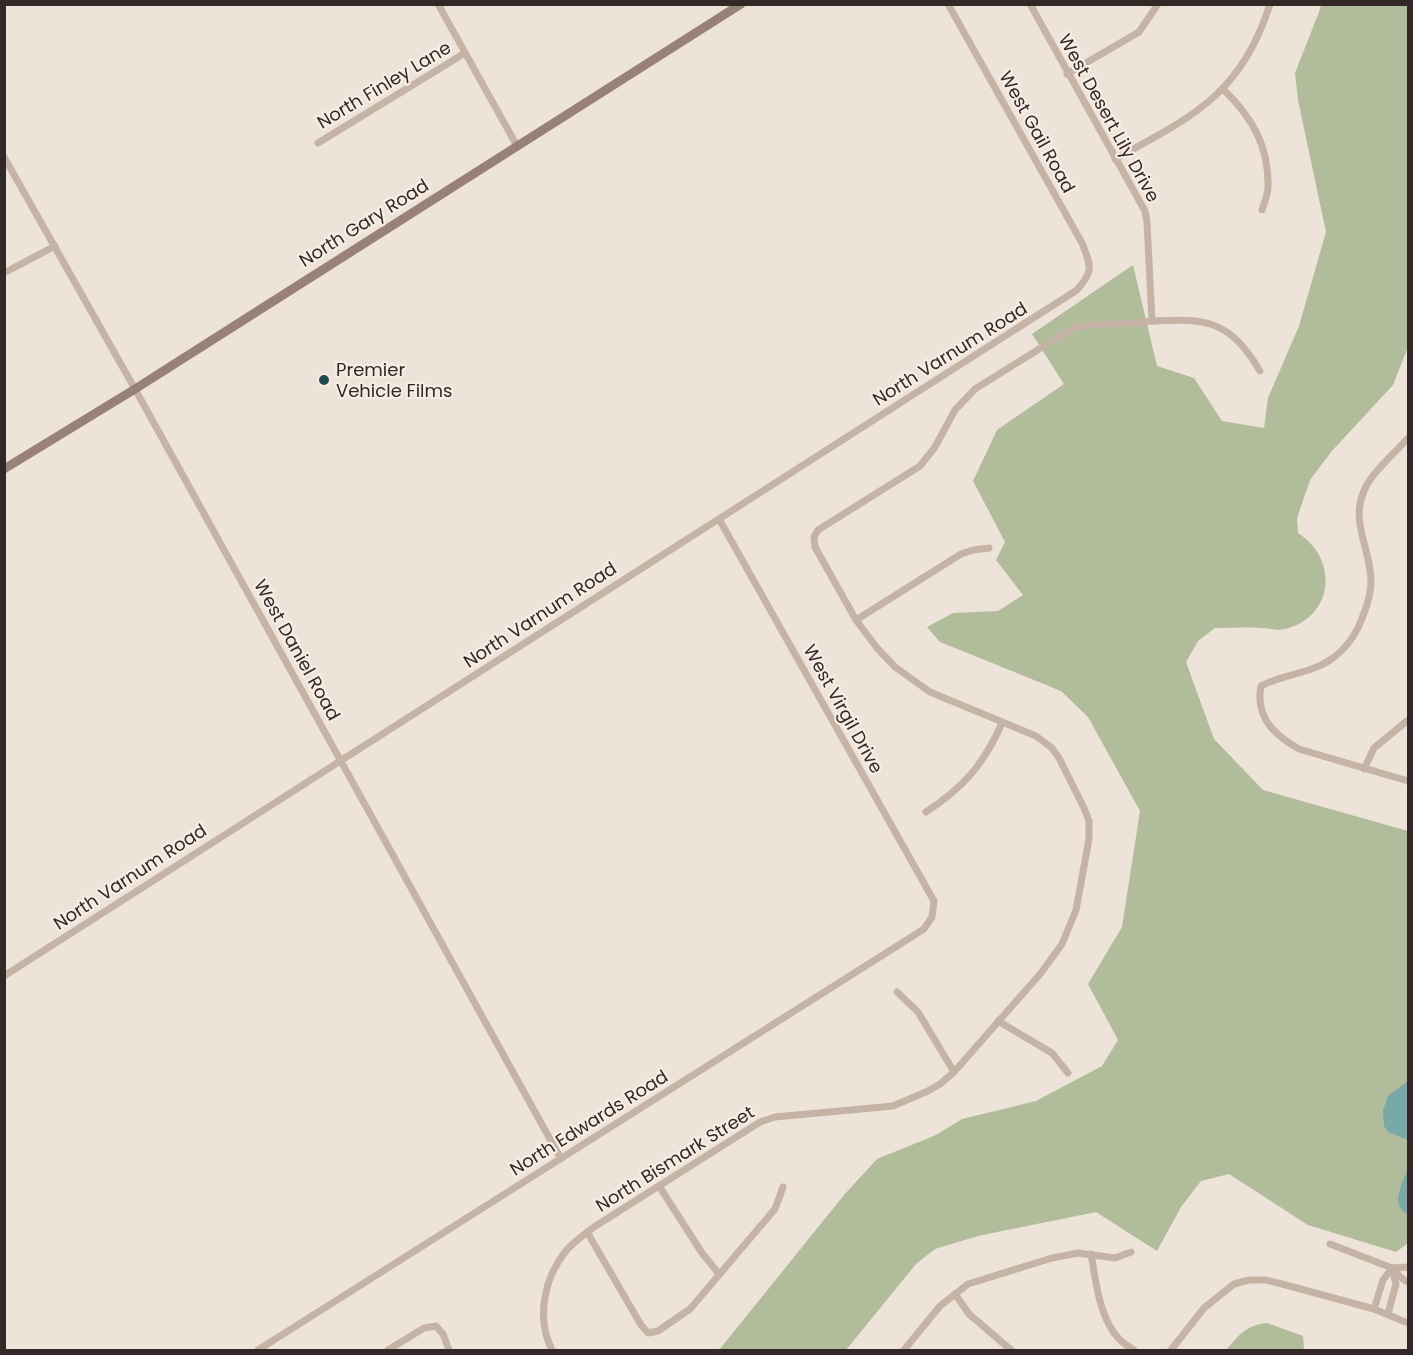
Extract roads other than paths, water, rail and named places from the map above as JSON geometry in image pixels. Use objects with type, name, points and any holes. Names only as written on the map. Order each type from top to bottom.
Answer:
[{"type":"street","points":[[438,4],[517,146]]},
{"type":"street","name":"North Gary Road","points":[[4,469],[741,4]]},
{"type":"street","name":"West Gail Road","points":[[948,4],[1082,243],[1090,262],[1088,277]]},
{"type":"street","name":"West Desert Lily Drive","points":[[1029,4],[1144,211],[1147,222],[1152,321]]},
{"type":"street","points":[[1067,74],[1139,32],[1158,4]]},
{"type":"street","points":[[1115,159],[1185,120],[1223,89],[1254,47],[1262,31],[1270,4]]},
{"type":"street","name":"North Finley Lane","points":[[318,143],[465,53]]},
{"type":"street","points":[[1223,89],[1248,115],[1262,147],[1268,189],[1262,210]]},
{"type":"street","name":"West Daniel Road","points":[[4,157],[135,388],[561,1159]]},
{"type":"street","points":[[4,273],[55,246]]},
{"type":"street","name":"North Varnum Road","points":[[4,976],[1062,301],[1077,290],[1088,277]]},
{"type":"street","points":[[1152,321],[1190,320],[1214,325],[1240,342],[1260,371]]},
{"type":"street","name":"North Bismark Street","points":[[552,1350],[548,1343],[544,1323],[544,1305],[548,1285],[557,1264],[586,1232],[760,1122],[787,1115],[893,1106],[940,1084],[954,1072],[1041,973],[1062,944],[1076,910],[1089,839],[1089,821],[1059,758],[1052,748],[1036,736],[930,692],[910,679],[877,648],[856,620],[815,547],[814,537],[818,530],[920,466],[935,447],[955,410],[975,389],[1073,328],[1152,321]]},
{"type":"street","points":[[1408,438],[1370,480],[1363,492],[1359,512],[1360,535],[1368,557],[1371,580],[1370,596],[1353,638],[1329,661],[1313,669],[1272,680],[1261,686],[1258,700],[1271,728],[1284,741],[1308,752],[1408,781]]},
{"type":"street","name":"West Virgil Drive","points":[[718,519],[933,901],[932,917]]},
{"type":"street","points":[[856,620],[961,554],[989,548]]},
{"type":"street","points":[[1364,769],[1374,748],[1408,720]]},
{"type":"street","points":[[926,812],[950,797],[979,766],[992,746],[1002,723]]},
{"type":"street","name":"North Edwards Road","points":[[258,1350],[924,929],[932,917]]},
{"type":"street","points":[[897,992],[918,1012],[954,1072]]},
{"type":"street","points":[[998,1021],[1052,1053],[1068,1073]]},
{"type":"street","points":[[659,1186],[702,1253],[720,1274]]},
{"type":"street","points":[[586,1232],[640,1324],[648,1333],[658,1331],[690,1309],[775,1209],[783,1187]]},
{"type":"street","points":[[1330,1244],[1392,1268],[1408,1282]]},
{"type":"street","points":[[904,1350],[940,1306],[968,1284],[1052,1258],[1078,1253],[1115,1258],[1131,1252]]},
{"type":"street","points":[[1091,1254],[1104,1311],[1111,1328],[1119,1339],[1134,1350]]},
{"type":"street","points":[[1374,1309],[1383,1280],[1392,1268],[1408,1267]]},
{"type":"street","points":[[1388,1314],[1396,1284],[1392,1268]]},
{"type":"street","points":[[1171,1350],[1204,1308],[1234,1284],[1249,1280],[1266,1280],[1374,1309],[1408,1323]]},
{"type":"street","points":[[955,1294],[969,1314],[986,1331],[1011,1350]]},
{"type":"street","points":[[388,1350],[424,1328],[436,1326],[443,1334],[449,1350]]},
{"type":"water","points":[[1408,1081],[1408,1140],[1388,1132],[1384,1126],[1383,1111],[1388,1096]]},
{"type":"water","points":[[1408,1169],[1408,1214],[1402,1210],[1398,1200]]},
{"type":"place","name":"Premier Vehicle Films","points":[[324,380]]}]
